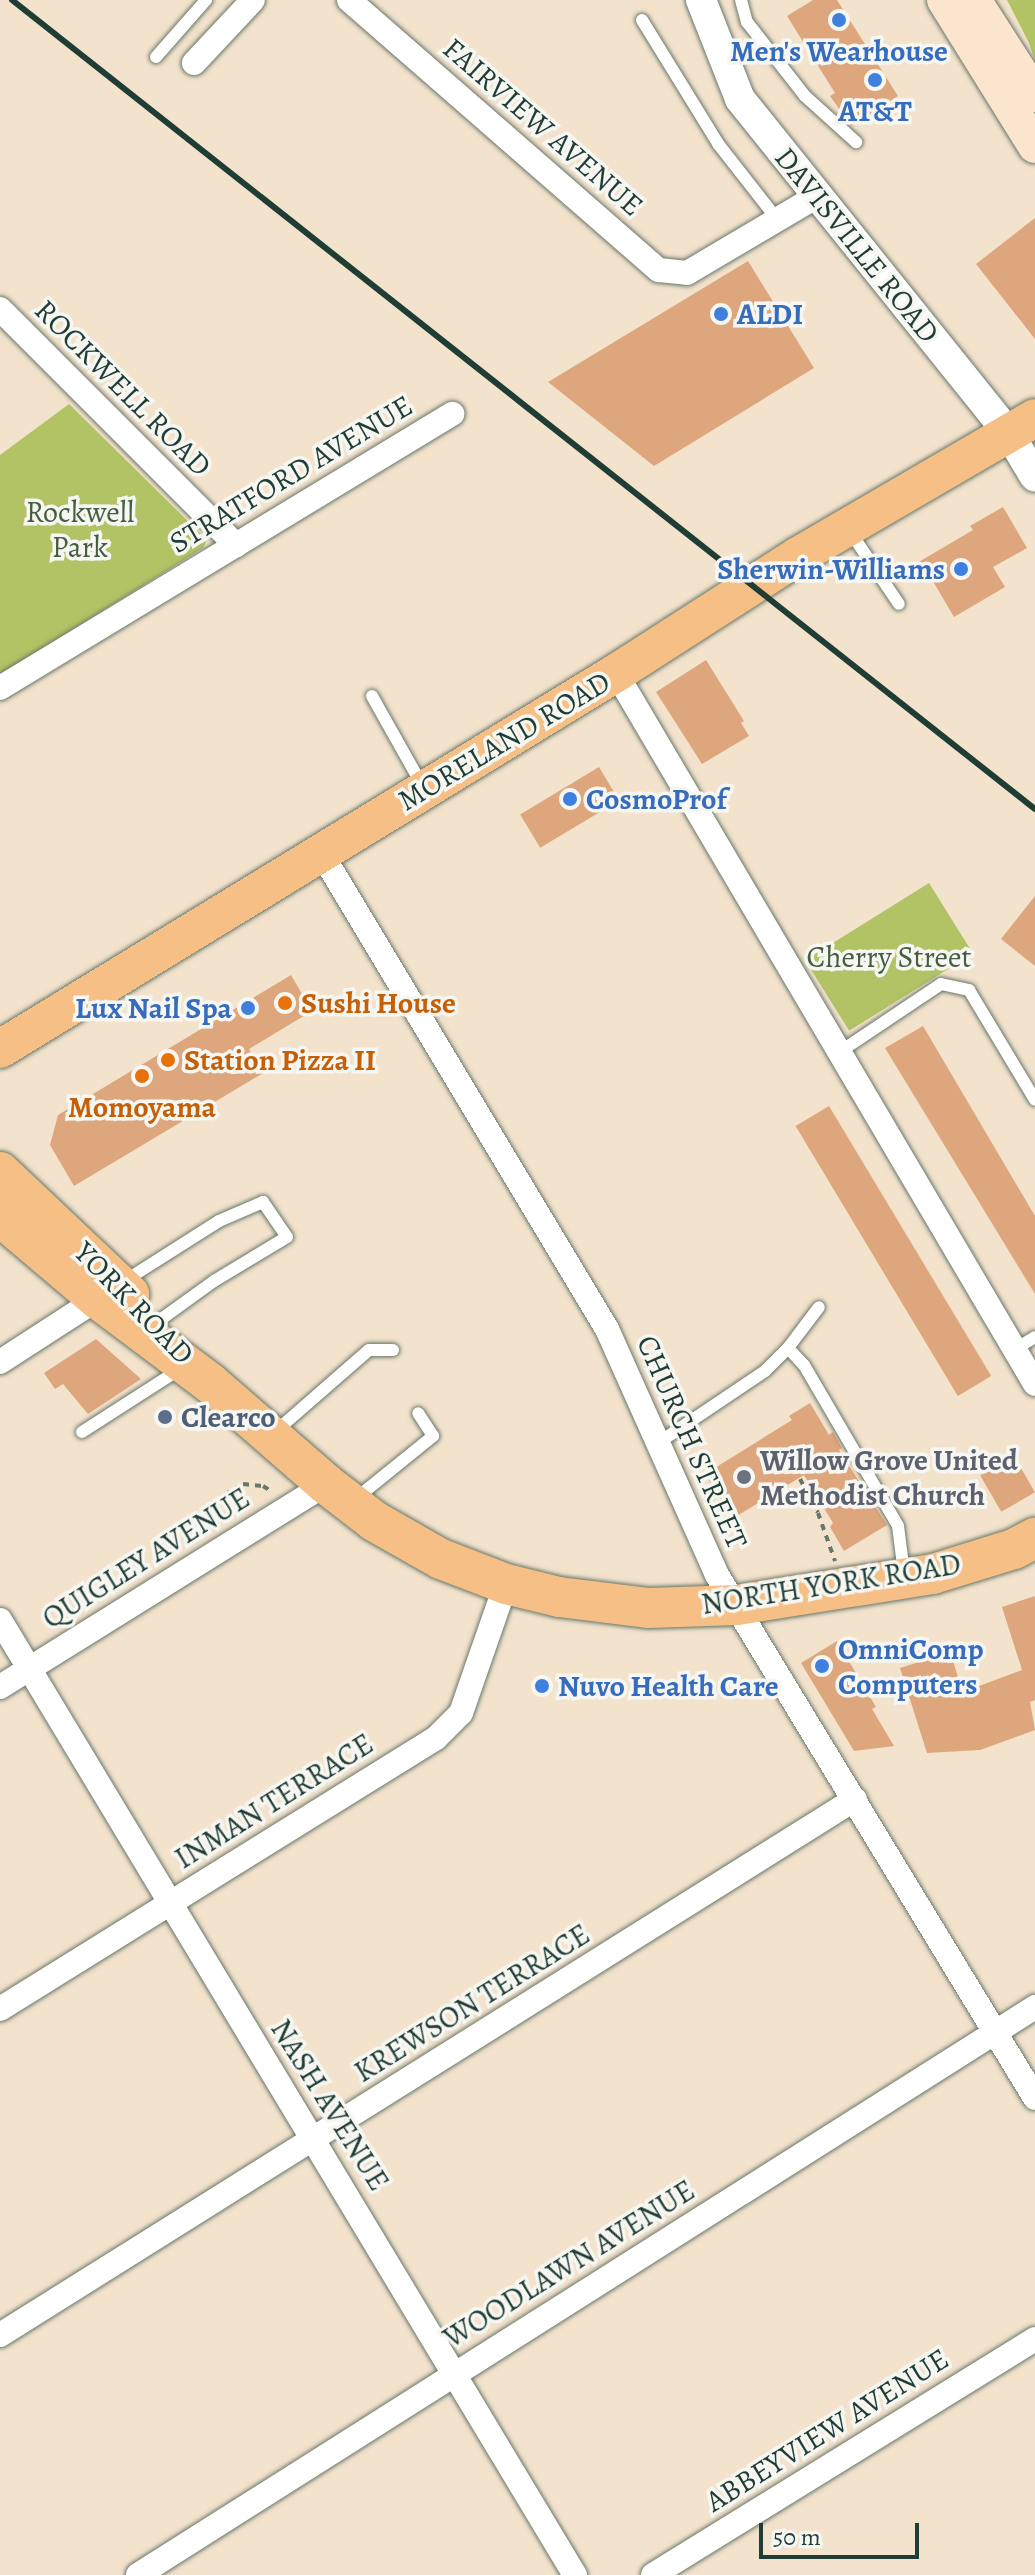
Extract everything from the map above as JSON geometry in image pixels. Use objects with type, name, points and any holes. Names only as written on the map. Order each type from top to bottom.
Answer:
[{"type":"highway","name":"YORK ROAD","points":[[0,1172],[109,1292],[198,1374]]},
{"type":"highway","name":"YORK ROAD","points":[[0,1216],[156,1323],[198,1374]]},
{"type":"highway","name":"NORTH YORK ROAD","points":[[198,1374],[338,1494],[441,1559],[506,1584],[559,1597],[649,1608],[737,1605],[966,1565],[1035,1538]]},
{"type":"main road","points":[[944,0],[1035,146]]},
{"type":"main road","points":[[974,0],[1035,95]]},
{"type":"main road","name":"MORELAND ROAD","points":[[0,1049],[616,673],[848,527],[1026,421]]},
{"type":"street","points":[[194,63],[253,0]]},
{"type":"street","name":"FAIRVIEW AVENUE","points":[[349,0],[659,270],[687,273],[777,219]]},
{"type":"street","name":"DAVISVILLE ROAD","points":[[701,0],[740,99],[817,196],[1026,421],[1035,477]]},
{"type":"street","points":[[777,219],[817,196]]},
{"type":"street","name":"ROCKWELL ROAD","points":[[0,309],[236,545]]},
{"type":"street","name":"STRATFORD AVENUE","points":[[0,688],[452,414]]},
{"type":"street","points":[[616,673],[838,1053],[1025,1343],[1035,1384]]},
{"type":"street","name":"CHURCH STREET","points":[[320,851],[607,1329],[717,1575],[1035,2098]]},
{"type":"street","points":[[0,1362],[109,1292]]},
{"type":"street","name":"QUIGLEY AVENUE","points":[[0,1687],[338,1494]]},
{"type":"street","name":"INMAN TERRACE","points":[[0,2009],[436,1738],[461,1713],[506,1584]]},
{"type":"street","name":"NASH AVENUE","points":[[0,1620],[168,1904],[315,2139],[575,2575]]},
{"type":"street","name":"KREWSON TERRACE","points":[[0,2335],[855,1799]]},
{"type":"street","name":"WOODLAWN AVENUE","points":[[138,2575],[1035,2007]]},
{"type":"street","name":"ABBEYVIEW AVENUE","points":[[653,2575],[1035,2339]]},
{"type":"lane","points":[[156,57],[206,0]]},
{"type":"lane","points":[[741,0],[747,22],[805,96],[856,142]]},
{"type":"lane","points":[[642,20],[719,145],[777,219]]},
{"type":"lane","points":[[848,527],[899,604]]},
{"type":"lane","points":[[372,696],[424,790]]},
{"type":"lane","points":[[838,1053],[941,984],[969,990],[1035,1100]]},
{"type":"lane","points":[[109,1292],[219,1221],[263,1202],[287,1237],[214,1281],[156,1323]]},
{"type":"lane","points":[[658,1443],[765,1371],[788,1348],[819,1307]]},
{"type":"lane","points":[[788,1348],[804,1365],[898,1526],[905,1578]]},
{"type":"lane","points":[[271,1436],[369,1350],[393,1350]]},
{"type":"lane","points":[[82,1432],[198,1374]]},
{"type":"lane","points":[[338,1494],[433,1436],[418,1413]]},
{"type":"path","points":[[800,1479],[829,1540],[836,1564]]},
{"type":"path","points":[[225,1494],[243,1484],[254,1484],[270,1489],[274,1497]]},
{"type":"green space","points":[[1007,0],[1035,0],[1035,61],[1029,43]]},
{"type":"green space","name":"Rockwell Park","points":[[69,404],[207,540],[203,548],[0,675],[0,455]]},
{"type":"green space","name":"Cherry Street","points":[[929,883],[973,953],[849,1031],[805,960]]},
{"type":"building","points":[[813,0],[837,0],[898,96],[851,126],[830,96],[835,93],[787,16]]},
{"type":"building","points":[[1035,218],[1035,339],[976,264]]},
{"type":"building","name":"ALDI","points":[[748,261],[814,368],[654,466],[548,382]]},
{"type":"building","points":[[1003,507],[1027,548],[993,567],[1005,587],[954,617],[931,578],[927,580],[917,563],[973,530],[970,526]]},
{"type":"building","points":[[706,660],[744,721],[741,723],[749,736],[702,764],[656,692]]},
{"type":"building","points":[[599,767],[619,800],[540,848],[520,814]]},
{"type":"building","points":[[1035,896],[1035,966],[1001,939]]},
{"type":"building","points":[[291,975],[312,1011],[249,1049],[263,1073],[74,1186],[50,1145],[58,1115]]},
{"type":"building","points":[[923,1026],[1035,1216],[1035,1294],[885,1048]]},
{"type":"building","points":[[829,1106],[991,1376],[958,1396],[796,1126]]},
{"type":"building","points":[[96,1339],[141,1379],[88,1414],[63,1384],[55,1389],[44,1373]]},
{"type":"building","name":"Willow Grove United Methodist Church","points":[[810,1403],[829,1435],[833,1432],[842,1448],[839,1450],[887,1525],[844,1551],[830,1527],[833,1523],[804,1475],[732,1519],[705,1474],[792,1420],[789,1416]]},
{"type":"building","points":[[1014,1456],[1035,1492],[1001,1512],[980,1476]]},
{"type":"building","points":[[1035,1596],[1035,1700],[1030,1702],[1035,1730],[980,1750],[927,1753],[900,1668],[950,1652],[963,1692],[1022,1670],[1002,1607]]},
{"type":"building","points":[[837,1641],[876,1707],[872,1709],[894,1746],[854,1751],[801,1663]]},
{"type":"railway","points":[[12,0],[1035,809]]},
{"type":"place","name":"Men's Wearhouse","points":[[839,20]]},
{"type":"place","name":"AT&T","points":[[875,80]]},
{"type":"place","name":"ALDI","points":[[721,314]]},
{"type":"place","name":"Sherwin-Williams","points":[[961,569]]},
{"type":"place","name":"CosmoProf","points":[[570,799]]},
{"type":"place","name":"Sushi House","points":[[285,1003]]},
{"type":"place","name":"Lux Nail Spa","points":[[248,1008]]},
{"type":"place","name":"Station Pizza II","points":[[168,1060]]},
{"type":"place","name":"Momoyama","points":[[142,1076]]},
{"type":"place","name":"Clearco","points":[[165,1417]]},
{"type":"place","name":"Willow Grove United Methodist Church","points":[[744,1477]]},
{"type":"place","name":"OmniComp Computers","points":[[822,1666]]},
{"type":"place","name":"Nuvo Health Care","points":[[542,1686]]}]
